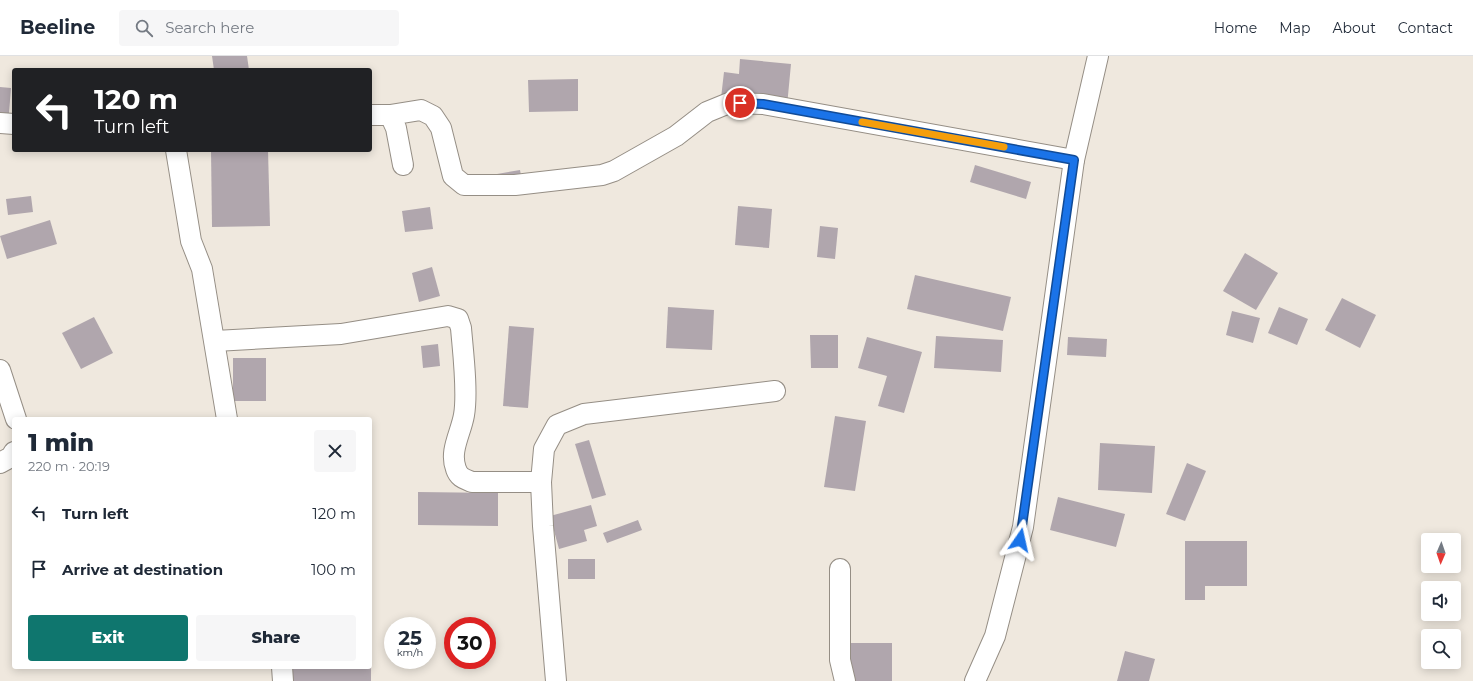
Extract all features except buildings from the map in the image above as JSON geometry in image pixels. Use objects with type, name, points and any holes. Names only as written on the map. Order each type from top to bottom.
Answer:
[{"type":"street","points":[[975,681],[995,636],[1023,528],[1074,160],[1098,56]]},
{"type":"street","points":[[372,115],[390,115],[421,110],[433,116],[440,128],[453,176],[464,185],[515,185],[602,175],[614,171],[676,136],[707,112],[729,103],[763,104],[1074,160]]},
{"type":"street","points":[[390,115],[396,128],[403,165]]},
{"type":"street","points":[[0,123],[12,124]]},
{"type":"street","points":[[176,152],[191,241],[202,269],[227,417]]},
{"type":"street","points":[[215,341],[341,334],[430,317],[448,316],[458,320],[461,328],[465,402],[464,415],[456,440],[456,469],[462,478],[472,482],[541,482]]},
{"type":"street","points":[[0,370],[15,417]]},
{"type":"street","points":[[556,681],[542,526],[541,482],[544,449],[557,425],[584,414],[775,391]]},
{"type":"street","points":[[0,463],[12,455]]},
{"type":"street","points":[[840,570],[840,660],[845,681]]},
{"type":"street","points":[[282,669],[283,681]]},
{"type":"slow traffic","points":[[862,122],[1004,147]]},
{"type":"route","points":[[740,103],[763,104],[1074,160],[1023,528],[1020,540]]}]
